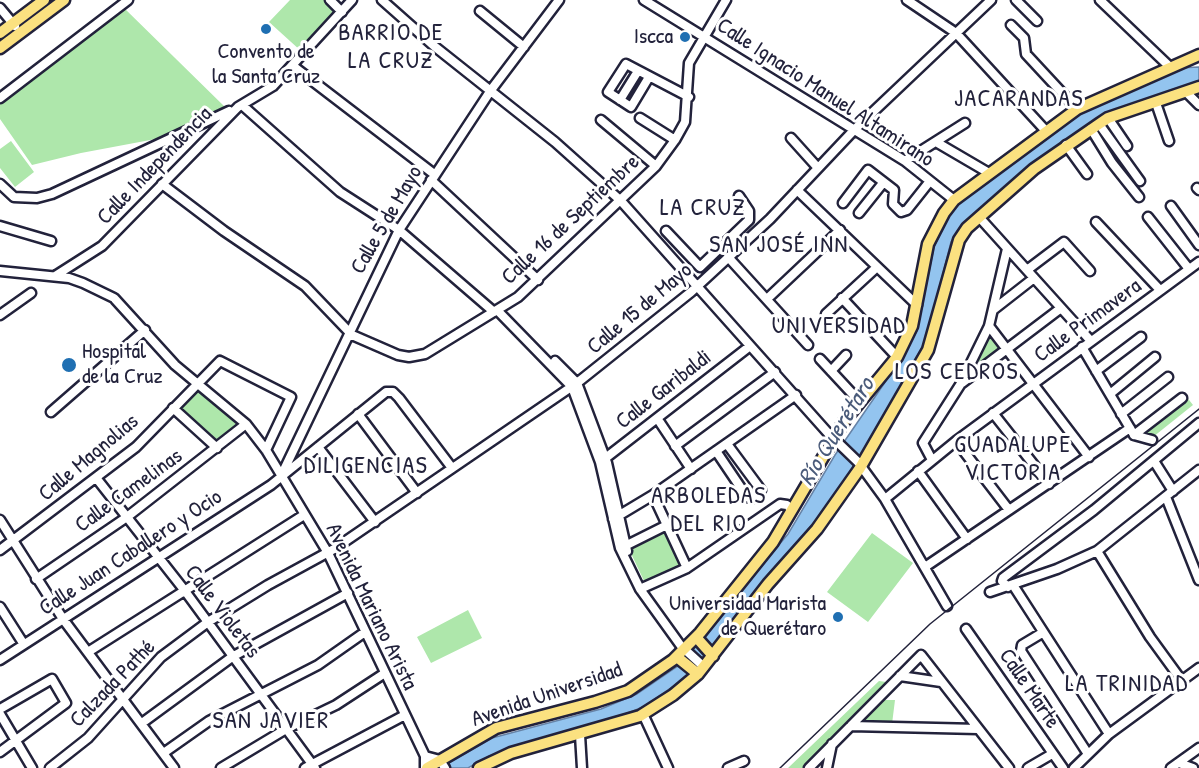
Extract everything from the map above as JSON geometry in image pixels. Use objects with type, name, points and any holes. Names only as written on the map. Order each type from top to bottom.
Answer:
[{"type":"main road","points":[[0,33],[44,0]]},
{"type":"main road","points":[[0,48],[64,0]]},
{"type":"main road","name":"Avenida Universidad","points":[[434,765],[496,728],[579,707],[628,691],[688,649],[773,542],[838,441],[859,401],[897,357],[910,333],[928,244],[944,213],[954,200],[1077,109],[1199,55]]},
{"type":"main road","name":"Avenida Universidad","points":[[479,768],[511,753],[579,735],[643,714],[673,695],[704,664],[768,584],[817,529],[859,465],[928,350],[959,240],[979,217],[1066,145],[1099,124],[1199,87]]},
{"type":"main road","points":[[688,649],[704,664]]},
{"type":"main road","points":[[688,649],[704,664]]},
{"type":"street","points":[[0,98],[127,0]]},
{"type":"street","points":[[330,0],[342,12]]},
{"type":"street","name":"Calle Independencia","points":[[55,276],[102,246],[240,106],[273,86],[352,0]]},
{"type":"street","points":[[382,0],[555,142],[621,201],[696,288],[859,465],[885,499],[947,606]]},
{"type":"street","name":"Calle 5 de Mayo","points":[[281,477],[317,405],[348,332],[399,230],[491,90],[559,0]]},
{"type":"street","name":"Calle Ignacio Manuel Altamirano","points":[[644,0],[905,161],[954,200]]},
{"type":"street","name":"Calle 16 de Septiembre","points":[[162,184],[305,286],[348,332],[387,352],[409,357],[425,354],[498,310],[538,280],[656,166],[685,122],[689,97],[689,63],[726,0]]},
{"type":"street","points":[[907,0],[956,33],[1046,131]]},
{"type":"street","name":"Calle 15 de Mayo","points":[[328,553],[575,385],[696,288],[797,190],[855,129],[991,0]]},
{"type":"street","points":[[1016,0],[1037,21]]},
{"type":"street","points":[[1100,0],[1170,67]]},
{"type":"street","points":[[0,8],[21,33]]},
{"type":"street","points":[[480,11],[524,47]]},
{"type":"street","points":[[1011,25],[1024,38],[1026,54],[1077,109]]},
{"type":"street","points":[[649,77],[632,107],[608,92],[626,64],[689,97]]},
{"type":"street","points":[[292,66],[432,177],[538,280]]},
{"type":"street","points":[[620,100],[638,71]]},
{"type":"street","points":[[1186,92],[1199,105]]},
{"type":"street","points":[[1156,103],[1169,141]]},
{"type":"street","points":[[0,184],[11,196],[21,199],[52,194],[240,106],[340,192],[399,230],[498,310],[575,385],[603,461],[620,548],[642,587],[688,649]]},
{"type":"street","points":[[640,118],[675,140]]},
{"type":"street","points":[[601,120],[656,166]]},
{"type":"street","points":[[905,161],[964,123]]},
{"type":"street","points":[[1099,124],[1127,146]]},
{"type":"street","points":[[1099,124],[1140,181]]},
{"type":"street","points":[[1099,124],[1112,163],[1139,196]]},
{"type":"street","points":[[791,138],[818,168]]},
{"type":"street","points":[[936,142],[988,173]]},
{"type":"street","points":[[1066,145],[1087,174]]},
{"type":"street","points":[[843,203],[868,170],[895,193],[893,204],[904,212],[930,181]]},
{"type":"street","points":[[859,213],[883,183]]},
{"type":"street","points":[[797,190],[916,305]]},
{"type":"street","points":[[666,231],[700,267],[749,220],[750,214],[739,196]]},
{"type":"street","points":[[1171,206],[1199,245]]},
{"type":"street","points":[[979,217],[1090,340]]},
{"type":"street","points":[[1148,217],[1196,265]]},
{"type":"street","points":[[1096,222],[1160,290]]},
{"type":"street","points":[[0,226],[51,241]]},
{"type":"street","points":[[767,299],[840,230]]},
{"type":"street","points":[[738,232],[746,240]]},
{"type":"street","points":[[1027,270],[1064,242],[1090,271]]},
{"type":"street","points":[[932,460],[923,443],[960,385],[989,326],[1007,249]]},
{"type":"street","points":[[728,256],[808,345]]},
{"type":"street","name":"Calle Primavera","points":[[885,499],[1034,382],[1196,265]]},
{"type":"street","points":[[825,314],[877,267]]},
{"type":"street","points":[[0,271],[55,276],[83,283],[114,298],[195,385],[244,426],[266,450],[281,477]]},
{"type":"street","points":[[993,310],[1034,278]]},
{"type":"street","points":[[0,315],[31,293]]},
{"type":"street","points":[[842,298],[897,357]]},
{"type":"street","points":[[960,385],[1061,308]]},
{"type":"street","points":[[989,326],[1089,457]]},
{"type":"street","points":[[51,412],[145,330]]},
{"type":"street","points":[[1096,371],[1141,337]]},
{"type":"street","name":"Calle Garibaldi","points":[[603,461],[750,346]]},
{"type":"street","points":[[1082,346],[1132,431],[1152,440]]},
{"type":"street","points":[[831,371],[846,355]]},
{"type":"street","points":[[1110,394],[1155,357]]},
{"type":"street","points":[[820,360],[859,401]]},
{"type":"street","name":"Calle Magnolias","points":[[0,550],[97,479],[136,447],[195,385],[222,361],[291,397],[266,450]]},
{"type":"street","points":[[675,446],[775,372]]},
{"type":"street","points":[[1121,414],[1168,377]]},
{"type":"street","name":"Calle Juan Caballero y Ocio","points":[[0,660],[281,477],[382,394],[391,391],[452,468]]},
{"type":"street","points":[[615,518],[653,495],[796,395]]},
{"type":"street","points":[[925,567],[1089,457],[1182,398]]},
{"type":"street","points":[[173,408],[217,448]]},
{"type":"street","points":[[993,413],[1049,484]]},
{"type":"street","points":[[358,414],[417,493]]},
{"type":"street","points":[[657,418],[690,467]]},
{"type":"street","points":[[1109,734],[1010,586],[1002,581],[1094,510],[1199,423]]},
{"type":"street","points":[[244,426],[281,477]]},
{"type":"street","name":"Calle Camelinas","points":[[36,579],[127,517],[244,426]]},
{"type":"street","points":[[956,441],[1009,510]]},
{"type":"street","points":[[716,451],[747,497],[753,498],[761,490],[727,444]]},
{"type":"street","points":[[318,447],[375,522]]},
{"type":"street","points":[[723,462],[734,453]]},
{"type":"street","points":[[1154,461],[1169,494],[1199,580]]},
{"type":"street","points":[[990,592],[1097,551],[1199,470]]},
{"type":"street","points":[[918,471],[967,538]]},
{"type":"street","name":"Avenida Mariano Arista","points":[[281,477],[328,553],[405,715],[434,765]]},
{"type":"street","name":"Calle Violetas","points":[[97,479],[185,591],[311,767]]},
{"type":"street","points":[[653,495],[687,568]]},
{"type":"street","points":[[642,587],[687,568],[780,504],[788,505],[792,510]]},
{"type":"street","points":[[88,652],[304,515]]},
{"type":"street","points":[[615,518],[642,587]]},
{"type":"street","points":[[0,520],[63,619],[165,752],[174,768]]},
{"type":"street","points":[[625,546],[667,525]]},
{"type":"street","points":[[1097,551],[1150,637],[1182,681]]},
{"type":"street","name":"Calzada Pathé","points":[[50,768],[88,738],[153,664],[208,622],[268,585],[328,553]]},
{"type":"street","points":[[142,723],[232,657],[348,593]]},
{"type":"street","points":[[0,607],[23,643]]},
{"type":"street","name":"Calle Marte","points":[[966,629],[1063,768]]},
{"type":"street","points":[[165,752],[209,721],[318,665],[365,632]]},
{"type":"street","points":[[1042,633],[1020,648],[1088,754]]},
{"type":"street","points":[[809,768],[921,655],[1009,768]]},
{"type":"street","points":[[1074,768],[1109,734],[1199,668]]},
{"type":"street","points":[[221,768],[286,729],[336,705],[385,672]]},
{"type":"street","points":[[900,676],[941,682]]},
{"type":"street","points":[[0,710],[52,679],[66,699],[65,706],[0,752]]},
{"type":"street","points":[[0,714],[32,768]]},
{"type":"street","points":[[643,714],[668,768]]},
{"type":"street","points":[[311,767],[405,715]]},
{"type":"street","points":[[851,726],[978,729]]},
{"type":"street","points":[[579,735],[582,768]]},
{"type":"street","points":[[827,768],[833,743]]},
{"type":"street","points":[[1175,765],[1199,748]]},
{"type":"street","points":[[1028,768],[1052,754]]},
{"type":"street","points":[[728,768],[744,761]]},
{"type":"street","points":[[1175,765],[1193,768]]},
{"type":"green space","points":[[290,0],[326,0],[338,11],[301,51],[269,22]]},
{"type":"green space","points":[[123,7],[226,108],[161,138],[32,165],[0,119],[0,102]]},
{"type":"green space","points":[[11,141],[34,172],[15,187],[0,168],[0,149]]},
{"type":"green space","points":[[990,330],[1004,347],[962,382]]},
{"type":"green space","points":[[194,386],[242,428],[217,448],[173,408]]},
{"type":"green space","points":[[1186,396],[1193,405],[1153,437],[1138,434]]},
{"type":"green space","points":[[666,529],[684,567],[645,583],[628,547]]},
{"type":"green space","points":[[872,533],[913,563],[868,622],[827,592]]},
{"type":"green space","points":[[468,610],[482,638],[431,663],[417,637]]},
{"type":"green space","points":[[879,681],[894,683],[878,700],[895,700],[892,724],[854,722],[809,768],[788,768]]},
{"type":"water","points":[[1199,67],[1199,80],[1188,87],[1107,115],[1075,134],[1022,173],[959,229],[951,242],[926,340],[863,453],[817,519],[766,577],[713,649],[691,674],[643,707],[612,719],[489,756],[468,768],[440,768],[492,738],[601,709],[637,694],[678,666],[788,534],[835,455],[901,359],[917,331],[934,247],[948,217],[963,199],[1080,114],[1178,68]]},
{"type":"railway","points":[[780,768],[930,624],[1199,409]]},
{"type":"place","name":"Convento de la Santa Cruz","points":[[266,29]]},
{"type":"place","name":"Iscca","points":[[685,37]]},
{"type":"place","name":"Hospital de la Cruz","points":[[69,365]]},
{"type":"place","name":"Universidad Marista de Querétaro","points":[[838,617]]},
{"type":"district","name":"BARRIO DE LA CRUZ","points":[[391,48]]},
{"type":"district","name":"JACARANDAS","points":[[1019,100]]},
{"type":"district","name":"LA CRUZ","points":[[703,209]]},
{"type":"district","name":"SAN JOSÉ INN","points":[[779,246]]},
{"type":"district","name":"UNIVERSIDAD","points":[[839,327]]},
{"type":"district","name":"LOS CEDROS","points":[[957,373]]},
{"type":"district","name":"GUADALUPE VICTORIA","points":[[1013,460]]},
{"type":"district","name":"DILIGENCIAS","points":[[366,467]]},
{"type":"district","name":"ARBOLEDAS DEL RIO","points":[[709,511]]},
{"type":"district","name":"LA TRINIDAD","points":[[1127,685]]},
{"type":"district","name":"SAN JAVIER","points":[[271,722]]},
{"type":"water label","name":"Río Querétaro","points":[[837,432]]}]
